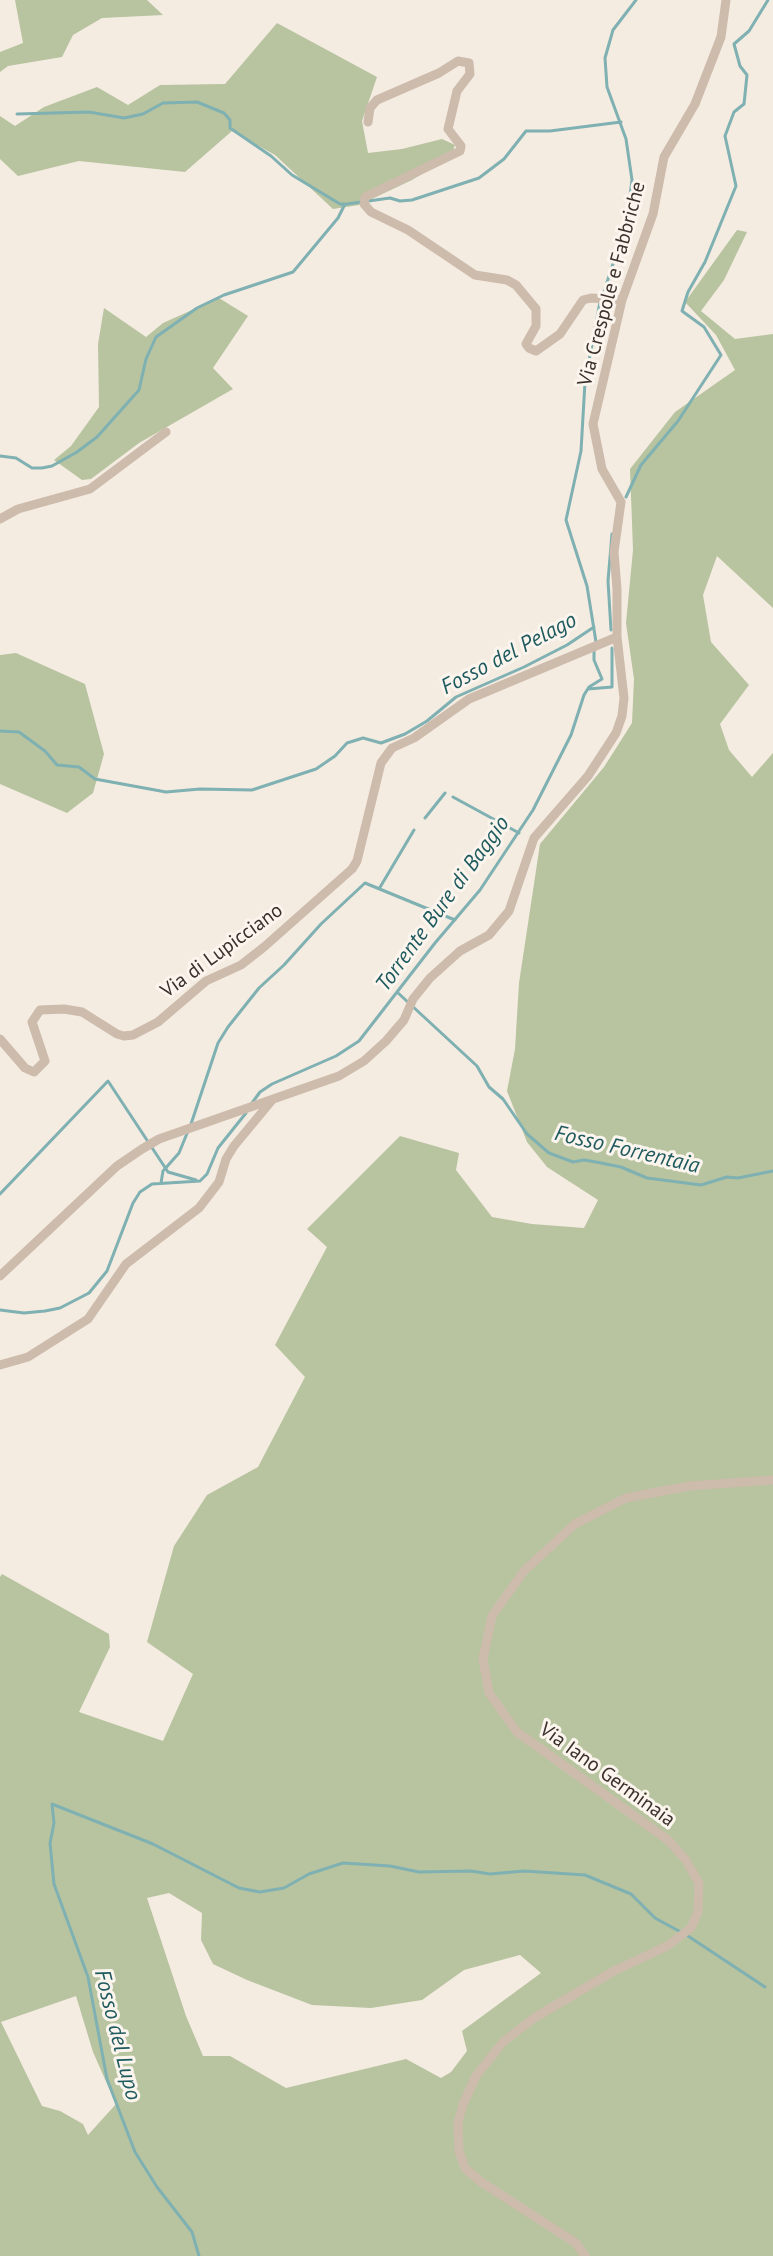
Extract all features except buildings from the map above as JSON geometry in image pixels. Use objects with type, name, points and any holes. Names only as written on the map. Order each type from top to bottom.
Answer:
[{"type":"street","name":"Via Crespole e Fabbriche","points":[[0,1276],[117,1166],[159,1139],[339,1076],[364,1061],[404,1020],[413,999],[430,978],[460,951],[489,935],[509,911],[534,838],[588,776],[620,724],[624,698],[612,639],[617,589],[614,552],[621,502],[602,469],[593,424],[619,300],[650,223],[664,157],[695,104],[721,37],[726,0]]},
{"type":"street","points":[[368,122],[370,108],[377,100],[439,73],[458,61],[469,63],[470,74],[457,91],[448,129],[461,146],[460,151],[365,197],[364,204],[371,212],[408,230],[475,275],[507,280],[516,285],[536,309],[538,316],[526,344],[536,351],[553,341],[580,303],[591,298],[619,300]]},
{"type":"street","points":[[0,519],[18,509],[90,489],[166,432]]},
{"type":"street","name":"Via di Lupicciano","points":[[0,1039],[25,1068],[34,1072],[45,1061],[32,1022],[40,1010],[82,1012],[124,1036],[133,1035],[158,1022],[206,981],[241,965],[264,947],[352,869],[357,861],[381,763],[392,748],[414,738],[469,699],[612,639]]},
{"type":"street","points":[[0,1365],[28,1357],[88,1319],[126,1264],[199,1208],[219,1182],[234,1146],[273,1099]]},
{"type":"street","name":"Via Iano Germinaia","points":[[585,2256],[576,2243],[481,2182],[465,2168],[458,2137],[458,2122],[464,2102],[476,2076],[503,2042],[534,2018],[614,1971],[667,1946],[691,1928],[698,1912],[699,1883],[685,1859],[668,1840],[517,1732],[489,1693],[483,1659],[492,1616],[524,1571],[575,1524],[626,1498],[689,1486],[773,1480]]},
{"type":"green space","points":[[15,0],[147,0],[163,15],[102,18],[73,35],[62,57],[8,66],[0,72],[0,52],[23,43]]},
{"type":"green space","points":[[277,23],[377,77],[362,121],[368,153],[442,139],[455,145],[451,156],[412,180],[359,205],[333,209],[275,155],[232,131],[185,172],[79,161],[18,176],[0,159],[0,116],[15,126],[44,107],[97,87],[128,105],[160,85],[225,84]]},
{"type":"green space","points":[[737,230],[747,232],[724,280],[701,311],[735,339],[773,334],[773,608],[717,556],[703,595],[711,642],[749,685],[720,724],[729,750],[752,777],[773,753],[773,2256],[0,2256],[0,1577],[2,1574],[109,1634],[110,1647],[79,1712],[163,1741],[193,1674],[147,1642],[174,1546],[207,1495],[258,1467],[305,1377],[275,1345],[327,1247],[307,1229],[400,1136],[459,1153],[456,1170],[492,1217],[584,1228],[598,1200],[547,1167],[527,1142],[507,1091],[515,1049],[519,983],[540,844],[604,767],[632,723],[634,679],[626,623],[633,550],[630,469],[675,412],[735,370],[716,335],[685,302]],"holes":[[[169,1893],[202,1913],[201,1940],[213,1964],[312,2005],[371,2008],[422,2000],[464,1970],[520,1955],[541,1973],[462,2031],[467,2051],[451,2072],[441,2078],[406,2059],[286,2088],[230,2056],[203,2056],[186,2016],[147,1898]],[[76,1996],[93,2052],[116,2104],[88,2135],[83,2124],[60,2111],[42,2106],[1,2022]]]},
{"type":"green space","points":[[219,298],[248,316],[213,368],[233,389],[139,443],[91,479],[82,480],[54,460],[71,446],[99,407],[98,344],[104,308],[146,337],[163,323]]},
{"type":"green space","points":[[16,653],[85,684],[104,754],[93,793],[67,813],[0,784],[0,655]]},
{"type":"waterway","name":"Torrente Bure di Baggio","points":[[603,295],[627,220],[632,180],[626,139],[607,87],[605,58],[613,30],[636,0]]},
{"type":"waterway","points":[[626,497],[641,465],[678,421],[721,355],[704,327],[682,311],[736,186],[725,136],[734,112],[744,104],[747,75],[740,66],[734,44],[749,31],[768,0]]},
{"type":"waterway","points":[[17,114],[89,112],[124,118],[143,114],[163,103],[197,102],[224,113],[230,120],[230,128],[271,156],[292,175],[340,204],[390,198],[412,200],[479,178],[504,159],[526,131],[621,122]]},
{"type":"waterway","points":[[0,456],[16,458],[32,468],[42,468],[77,452],[97,437],[139,390],[146,359],[156,337],[197,308],[224,295],[293,272],[338,218],[345,204]]},
{"type":"waterway","name":"Torrente Bure di Baggio","points":[[596,642],[587,586],[566,520],[581,451],[585,382],[600,302]]},
{"type":"waterway","points":[[611,630],[608,581],[612,534]]},
{"type":"waterway","name":"Fosso del Pelago","points":[[0,731],[19,732],[45,751],[57,765],[79,767],[95,779],[166,792],[252,790],[316,769],[347,743],[363,738],[381,743],[405,734],[456,697],[524,667],[594,627]]},
{"type":"waterway","points":[[588,689],[612,687],[612,648]]},
{"type":"waterway","name":"Torrente Bure di Baggio","points":[[252,1103],[260,1092],[272,1084],[336,1056],[359,1041],[480,890],[533,810],[571,735],[584,695],[589,687],[602,679],[594,660],[594,649]]},
{"type":"waterway","points":[[425,818],[445,793]]},
{"type":"waterway","points":[[453,797],[519,833]]},
{"type":"waterway","points":[[379,889],[414,830]]},
{"type":"waterway","points":[[191,1124],[218,1043],[228,1027],[259,988],[365,883],[455,920]]},
{"type":"waterway","name":"Fosso Forrentaia","points":[[397,992],[477,1066],[489,1087],[503,1099],[527,1134],[549,1153],[573,1162],[584,1160],[621,1167],[647,1178],[701,1185],[727,1177],[738,1178],[773,1171]]},
{"type":"waterway","points":[[0,1194],[108,1081],[168,1172],[196,1180]]},
{"type":"waterway","name":"Torrente Bure di Baggio","points":[[0,1310],[24,1313],[45,1311],[60,1308],[89,1293],[107,1271],[140,1192],[152,1184],[200,1181],[207,1174],[218,1148],[246,1113]]},
{"type":"waterway","points":[[161,1183],[163,1171],[179,1153],[188,1131]]},
{"type":"waterway","name":"Fosso del Lupo","points":[[199,2256],[192,2232],[135,2152],[107,2079],[88,1977],[54,1884],[50,1843],[54,1823],[52,1804],[153,1844],[239,1888],[260,1892],[284,1888],[309,1874],[343,1863],[390,1866],[419,1872],[471,1871],[490,1874],[524,1871],[585,1875],[631,1894],[655,1918],[765,1987]]}]
